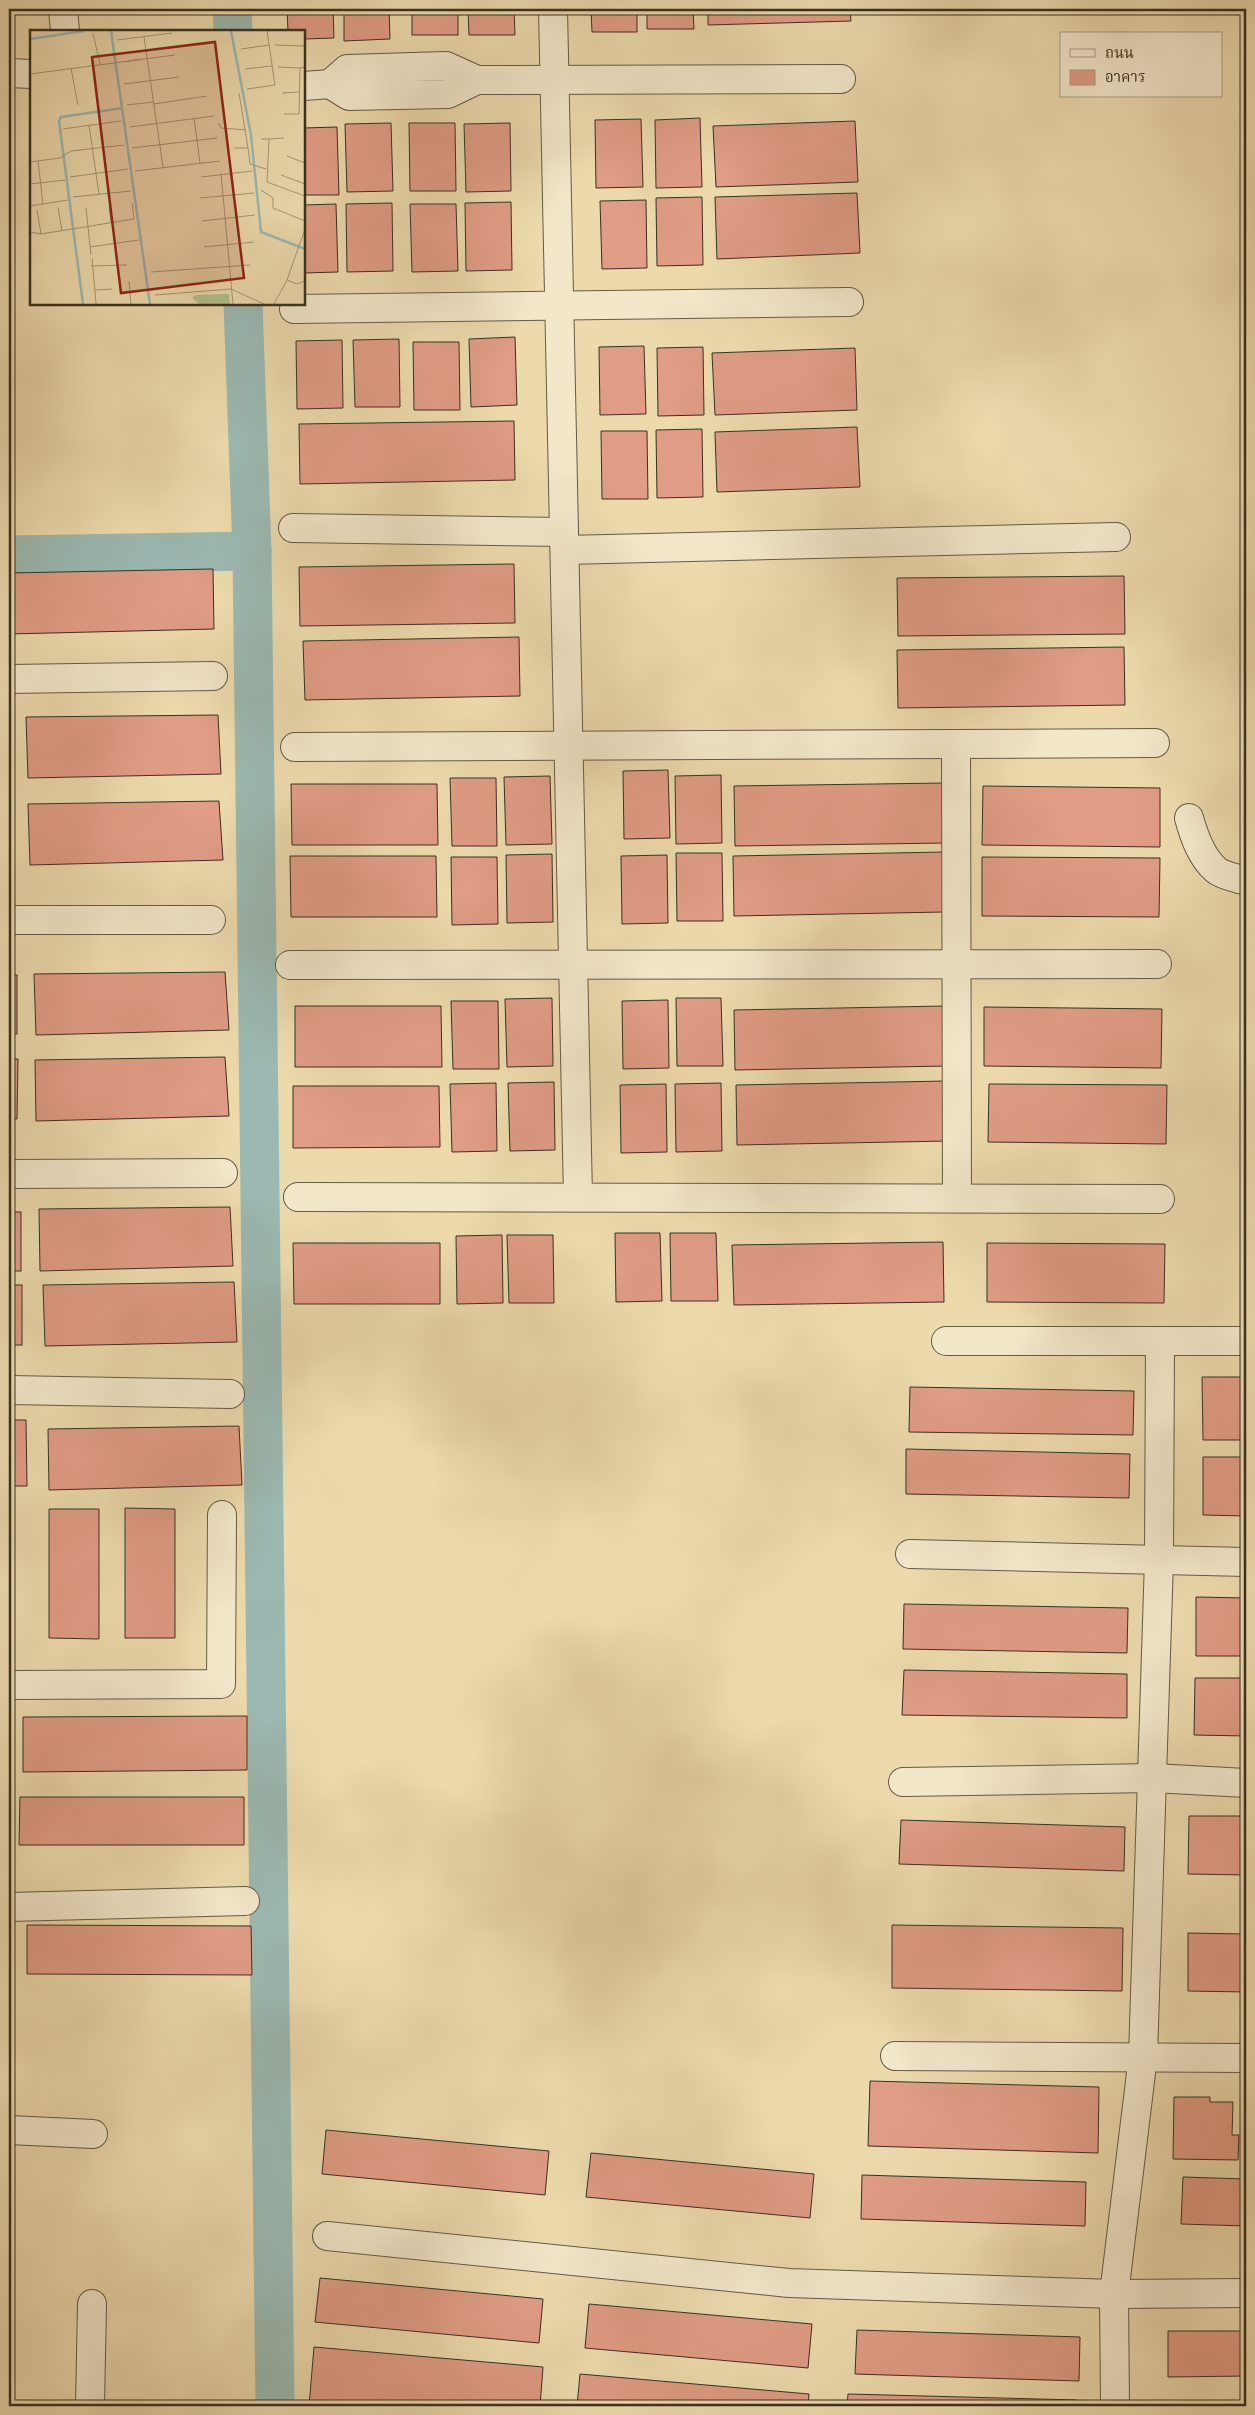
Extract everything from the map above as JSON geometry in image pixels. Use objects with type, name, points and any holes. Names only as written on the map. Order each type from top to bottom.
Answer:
[{"type":"street","points":[[63,9],[65,30]]},
{"type":"street","points":[[553,9],[578,1197]]},
{"type":"street","points":[[317,85],[347,69],[446,66],[477,80],[841,79]]},
{"type":"street","points":[[9,74],[30,74]]},
{"type":"street","points":[[294,309],[849,302]]},
{"type":"street","points":[[294,528],[564,541],[1116,537]]},
{"type":"street","points":[[9,678],[213,676]]},
{"type":"street","points":[[295,747],[1155,743]]},
{"type":"street","points":[[956,744],[957,1198]]},
{"type":"street","points":[[1189,818],[1199,846],[1217,871],[1246,882]]},
{"type":"street","points":[[9,920],[211,920]]},
{"type":"street","points":[[290,965],[1157,964]]},
{"type":"street","points":[[9,1174],[223,1173]]},
{"type":"street","points":[[298,1196],[1160,1199]]},
{"type":"street","points":[[1115,2406],[1114,2294],[1143,2057],[1159,1560],[1160,1341]]},
{"type":"street","points":[[946,1342],[1246,1341]]},
{"type":"street","points":[[9,1390],[230,1394]]},
{"type":"street","points":[[9,1685],[221,1684],[222,1514]]},
{"type":"street","points":[[910,1554],[1246,1562]]},
{"type":"street","points":[[903,1782],[1153,1778],[1246,1783]]},
{"type":"street","points":[[9,1907],[245,1902]]},
{"type":"street","points":[[895,2056],[1246,2058]]},
{"type":"street","points":[[9,2130],[93,2134]]},
{"type":"street","points":[[326,2236],[789,2283],[1114,2294],[1246,2294]]},
{"type":"street","points":[[90,2406],[92,2304]]},
{"type":"building","points":[[287,9],[333,9],[334,38],[305,39],[305,30],[288,30]]},
{"type":"building","points":[[344,9],[389,9],[390,39],[344,41]]},
{"type":"building","points":[[412,9],[458,9],[458,35],[412,35]]},
{"type":"building","points":[[468,9],[514,9],[515,35],[469,35]]},
{"type":"building","points":[[591,9],[637,9],[637,32],[592,32]]},
{"type":"building","points":[[647,9],[693,9],[694,29],[647,29]]},
{"type":"building","points":[[708,9],[850,9],[851,21],[708,25]]},
{"type":"building","points":[[700,118],[702,187],[656,188],[655,120]]},
{"type":"building","points":[[641,119],[643,187],[596,188],[595,120]]},
{"type":"building","points":[[855,121],[858,182],[716,187],[713,126]]},
{"type":"building","points":[[391,123],[393,191],[347,192],[345,124]]},
{"type":"building","points":[[409,123],[455,123],[456,191],[410,191]]},
{"type":"building","points":[[510,123],[511,191],[466,192],[464,124]]},
{"type":"building","points":[[337,127],[339,195],[305,195],[305,128]]},
{"type":"building","points":[[857,193],[860,253],[717,259],[715,197]]},
{"type":"building","points":[[702,197],[703,265],[657,266],[656,198]]},
{"type":"building","points":[[646,200],[647,268],[602,269],[600,201]]},
{"type":"building","points":[[511,202],[512,270],[466,271],[465,203]]},
{"type":"building","points":[[392,203],[393,271],[347,272],[346,204]]},
{"type":"building","points":[[336,204],[338,272],[305,273],[305,205]]},
{"type":"building","points":[[410,204],[456,204],[458,271],[412,272]]},
{"type":"building","points":[[515,337],[517,405],[471,407],[469,339]]},
{"type":"building","points":[[399,339],[400,407],[355,407],[353,340]]},
{"type":"building","points":[[342,340],[343,408],[297,409],[296,341]]},
{"type":"building","points":[[413,342],[459,342],[460,410],[414,410]]},
{"type":"building","points":[[644,346],[646,414],[600,415],[599,347]]},
{"type":"building","points":[[703,347],[704,415],[658,416],[657,348]]},
{"type":"building","points":[[855,348],[857,410],[715,415],[712,353]]},
{"type":"building","points":[[514,421],[515,480],[300,484],[299,424]]},
{"type":"building","points":[[857,427],[860,487],[717,492],[715,432]]},
{"type":"building","points":[[702,429],[703,497],[657,498],[656,430]]},
{"type":"building","points":[[601,431],[647,431],[648,499],[602,499]]},
{"type":"building","points":[[514,564],[515,623],[300,626],[299,567]]},
{"type":"building","points":[[213,569],[214,629],[9,634],[9,573]]},
{"type":"building","points":[[1124,576],[1125,634],[898,636],[897,578]]},
{"type":"building","points":[[519,637],[520,696],[305,700],[303,641]]},
{"type":"building","points":[[1124,647],[1125,705],[898,708],[897,650]]},
{"type":"building","points":[[218,715],[221,774],[28,778],[26,717]]},
{"type":"building","points":[[10,718],[10,778],[9,778]]},
{"type":"building","points":[[668,770],[670,838],[624,839],[623,771]]},
{"type":"building","points":[[721,775],[722,843],[676,844],[675,776]]},
{"type":"building","points":[[550,776],[552,844],[506,845],[504,777]]},
{"type":"building","points":[[450,778],[496,778],[497,846],[452,846]]},
{"type":"building","points":[[945,783],[946,843],[735,846],[734,786]]},
{"type":"building","points":[[291,784],[437,784],[438,845],[292,845]]},
{"type":"building","points":[[983,786],[1160,788],[1160,847],[982,845]]},
{"type":"building","points":[[219,801],[223,860],[30,865],[28,804]]},
{"type":"building","points":[[10,804],[10,864],[9,864]]},
{"type":"building","points":[[944,852],[944,912],[734,916],[733,856]]},
{"type":"building","points":[[676,853],[722,853],[723,921],[677,921]]},
{"type":"building","points":[[552,854],[553,922],[507,923],[506,855]]},
{"type":"building","points":[[667,855],[668,923],[622,924],[621,856]]},
{"type":"building","points":[[290,856],[436,856],[437,917],[291,917]]},
{"type":"building","points":[[451,857],[497,857],[498,924],[452,925]]},
{"type":"building","points":[[982,857],[1160,858],[1159,917],[982,916]]},
{"type":"building","points":[[225,972],[229,1030],[36,1035],[34,974]]},
{"type":"building","points":[[9,975],[17,975],[17,1034],[9,1034]]},
{"type":"building","points":[[552,998],[553,1066],[507,1067],[505,999]]},
{"type":"building","points":[[676,998],[721,998],[723,1066],[677,1066]]},
{"type":"building","points":[[668,1000],[669,1068],[623,1069],[622,1001]]},
{"type":"building","points":[[451,1001],[498,1001],[499,1069],[453,1069]]},
{"type":"building","points":[[295,1006],[441,1006],[442,1067],[295,1067]]},
{"type":"building","points":[[944,1006],[946,1066],[735,1070],[734,1010]]},
{"type":"building","points":[[984,1007],[1162,1009],[1161,1068],[984,1066]]},
{"type":"building","points":[[225,1057],[229,1116],[36,1121],[35,1060]]},
{"type":"building","points":[[9,1059],[18,1059],[17,1119],[9,1119]]},
{"type":"building","points":[[947,1081],[948,1141],[737,1145],[736,1085]]},
{"type":"building","points":[[554,1082],[555,1150],[510,1151],[508,1083]]},
{"type":"building","points":[[496,1083],[497,1151],[452,1152],[450,1084]]},
{"type":"building","points":[[721,1083],[722,1151],[676,1152],[675,1084]]},
{"type":"building","points":[[666,1084],[667,1152],[621,1153],[620,1085]]},
{"type":"building","points":[[989,1084],[1167,1085],[1166,1144],[988,1142]]},
{"type":"building","points":[[293,1086],[439,1086],[440,1147],[293,1148]]},
{"type":"building","points":[[230,1207],[233,1266],[40,1271],[39,1209]]},
{"type":"building","points":[[9,1212],[21,1212],[21,1271],[9,1271]]},
{"type":"building","points":[[615,1233],[660,1233],[662,1301],[616,1302]]},
{"type":"building","points":[[670,1233],[716,1233],[718,1301],[671,1301]]},
{"type":"building","points":[[502,1235],[503,1303],[457,1304],[456,1236]]},
{"type":"building","points":[[507,1235],[553,1235],[554,1303],[509,1303]]},
{"type":"building","points":[[943,1242],[944,1302],[734,1305],[732,1245]]},
{"type":"building","points":[[293,1243],[440,1243],[440,1304],[294,1304]]},
{"type":"building","points":[[987,1243],[1165,1244],[1164,1303],[987,1302]]},
{"type":"building","points":[[234,1282],[237,1342],[45,1346],[43,1285]]},
{"type":"building","points":[[9,1285],[22,1285],[22,1345],[9,1345]]},
{"type":"building","points":[[1202,1377],[1243,1377],[1243,1382],[1246,1382],[1246,1440],[1203,1440]]},
{"type":"building","points":[[910,1387],[1134,1391],[1133,1435],[909,1432]]},
{"type":"building","points":[[9,1420],[26,1420],[27,1486],[9,1486]]},
{"type":"building","points":[[239,1426],[242,1485],[49,1490],[48,1429]]},
{"type":"building","points":[[906,1449],[1130,1454],[1129,1498],[906,1494]]},
{"type":"building","points":[[1203,1457],[1246,1457],[1246,1516],[1203,1515]]},
{"type":"building","points":[[125,1508],[175,1509],[175,1638],[125,1638]]},
{"type":"building","points":[[49,1509],[99,1509],[99,1639],[49,1638]]},
{"type":"building","points":[[1196,1597],[1246,1598],[1246,1656],[1196,1656]]},
{"type":"building","points":[[904,1604],[1128,1608],[1127,1653],[903,1649]]},
{"type":"building","points":[[904,1670],[1127,1674],[1127,1718],[902,1715]]},
{"type":"building","points":[[1195,1678],[1246,1678],[1246,1736],[1194,1735]]},
{"type":"building","points":[[247,1716],[247,1770],[23,1772],[23,1717]]},
{"type":"building","points":[[20,1797],[244,1797],[244,1845],[19,1845]]},
{"type":"building","points":[[1189,1816],[1246,1816],[1246,1875],[1188,1874]]},
{"type":"building","points":[[901,1820],[1125,1827],[1124,1871],[899,1864]]},
{"type":"building","points":[[27,1925],[251,1926],[252,1975],[27,1974]]},
{"type":"building","points":[[892,1925],[1123,1928],[1122,1991],[892,1988]]},
{"type":"building","points":[[9,1928],[13,1928],[13,1977],[9,1977]]},
{"type":"building","points":[[1188,1933],[1246,1934],[1246,1992],[1188,1991]]},
{"type":"building","points":[[870,2081],[1099,2087],[1098,2153],[868,2146]]},
{"type":"building","points":[[1174,2097],[1210,2097],[1210,2102],[1233,2102],[1232,2135],[1239,2135],[1238,2160],[1173,2159]]},
{"type":"building","points":[[326,2130],[549,2151],[545,2195],[322,2174]]},
{"type":"building","points":[[591,2153],[814,2174],[810,2218],[586,2197]]},
{"type":"building","points":[[862,2175],[1086,2182],[1085,2226],[861,2219]]},
{"type":"building","points":[[1183,2177],[1246,2179],[1246,2226],[1181,2224]]},
{"type":"building","points":[[320,2278],[543,2299],[539,2343],[315,2322]]},
{"type":"building","points":[[589,2304],[812,2324],[808,2368],[585,2348]]},
{"type":"building","points":[[857,2330],[1080,2337],[1079,2381],[855,2374]]},
{"type":"building","points":[[1168,2331],[1246,2331],[1246,2376],[1168,2377]]},
{"type":"building","points":[[314,2347],[543,2367],[540,2406],[309,2406]]},
{"type":"building","points":[[580,2374],[809,2394],[808,2406],[577,2406]]},
{"type":"building","points":[[848,2394],[1077,2400],[1077,2406],[847,2406]]},
{"type":"building","points":[[1176,2403],[1228,2405],[1228,2406],[1176,2406]]},
{"type":"waterway","points":[[232,9],[233,30]]},
{"type":"waterway","points":[[243,305],[252,551],[275,2406]]},
{"type":"waterway","points":[[9,555],[252,551]]}]
